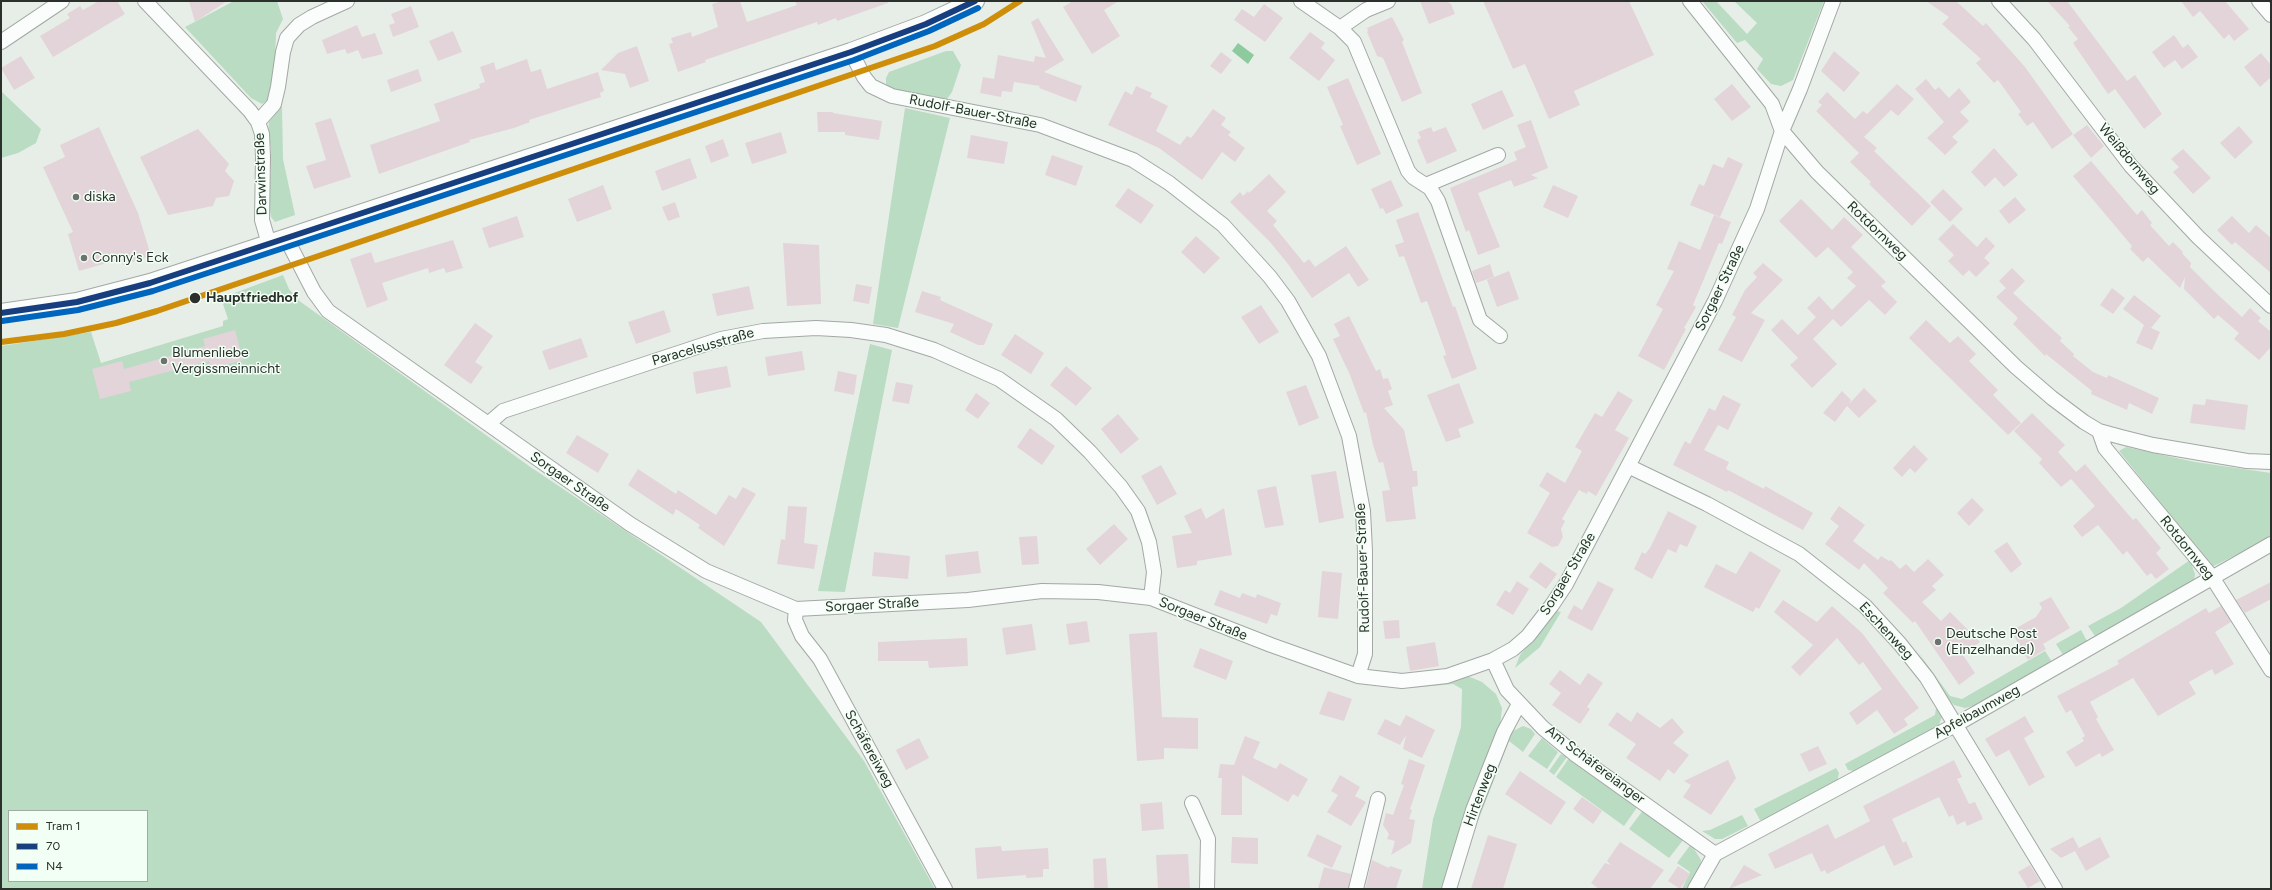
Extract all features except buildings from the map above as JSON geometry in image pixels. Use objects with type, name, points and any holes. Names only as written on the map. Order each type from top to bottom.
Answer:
[{"type":"street","points":[[1,42],[62,1]]},
{"type":"street","points":[[145,1],[245,105],[258,122]]},
{"type":"street","name":"Darwinstraße","points":[[277,241],[262,220],[263,157],[262,134],[258,122],[274,104],[283,52],[287,38],[299,25],[312,17],[347,1]]},
{"type":"street","points":[[1,313],[77,302],[109,294],[277,241],[851,52],[926,24],[974,1]]},
{"type":"street","points":[[1301,1],[1340,28],[1354,42],[1361,54],[1408,171],[1413,177],[1426,185],[1438,201],[1480,320],[1500,336]]},
{"type":"street","points":[[1340,28],[1366,10],[1388,1]]},
{"type":"street","name":"Rotdornweg","points":[[1690,1],[1772,104],[1782,131],[1817,172],[2016,367],[2052,398],[2084,422],[2099,431],[2153,445],[2248,461],[2271,462]]},
{"type":"street","name":"Sorgaer Straße","points":[[277,241],[328,311],[630,524],[706,571],[796,609],[968,600],[1042,591],[1098,592],[1151,598],[1271,645],[1358,676],[1402,681],[1439,677],[1493,660],[1513,649],[1523,640],[1552,605],[1628,466],[1715,301],[1757,209],[1782,131],[1800,89],[1833,1]]},
{"type":"street","name":"Weißdornweg","points":[[1999,1],[2034,39],[2131,166],[2198,237],[2271,306]]},
{"type":"street","points":[[2259,1],[2271,15]]},
{"type":"street","name":"Rudolf-Bauer-Straße","points":[[851,52],[864,77],[871,86],[892,96],[1040,125],[1133,160],[1168,183],[1223,225],[1270,277],[1288,301],[1320,356],[1350,436],[1362,511],[1365,551],[1365,654],[1358,676]]},
{"type":"street","points":[[1426,185],[1498,155]]},
{"type":"street","name":"Paracelsusstraße","points":[[488,424],[503,411],[721,339],[763,331],[816,328],[851,330],[886,335],[934,350],[999,379],[1056,419],[1090,452],[1121,487],[1138,511],[1148,542],[1154,572],[1151,598]]},
{"type":"street","name":"Rotdornweg","points":[[2099,431],[2105,448],[2212,577],[2271,670]]},
{"type":"street","name":"Eschenweg","points":[[1628,466],[1707,504],[1798,554],[1840,585],[1864,606],[1900,644],[1927,678],[1957,724],[2056,889]]},
{"type":"street","name":"Apfelbaumweg","points":[[1715,854],[1957,724],[2271,544]]},
{"type":"street","name":"Schäfereiweg","points":[[796,609],[795,620],[802,636],[820,659],[945,889]]},
{"type":"street","name":"Am Schäfereianger","points":[[1493,660],[1507,690],[1543,728],[1576,755],[1715,854]]},
{"type":"street","name":"Hirtenweg","points":[[1449,889],[1473,810],[1504,732],[1519,704]]},
{"type":"street","points":[[1356,889],[1378,799]]},
{"type":"street","points":[[1192,803],[1208,838],[1207,889]]},
{"type":"street","points":[[1695,889],[1715,854]]},
{"type":"shaded area","points":[[234,1],[277,1],[283,19],[276,33],[274,86],[270,99],[262,104],[251,98],[185,27]]},
{"type":"shaded area","points":[[1702,1],[1716,1],[1747,34],[1757,23],[1734,1],[1824,1],[1793,80],[1781,86],[1771,84],[1757,69],[1763,59],[1745,40],[1737,43]]},
{"type":"shaded area","points":[[1238,43],[1254,55],[1248,64],[1232,51]]},
{"type":"shaded area","points":[[946,51],[953,51],[961,65],[952,92],[947,99],[895,92],[886,86],[886,78],[889,72]]},
{"type":"shaded area","points":[[1,91],[41,129],[36,143],[18,153],[1,158]]},
{"type":"shaded area","points":[[282,106],[283,159],[295,215],[275,222],[271,217],[268,198],[271,173],[271,148],[268,133],[269,122]]},
{"type":"shaded area","points":[[905,108],[950,118],[898,328],[873,324]]},
{"type":"shaded area","name":"Hauptfriedhof","points":[[283,275],[289,289],[298,300],[529,466],[761,622],[864,761],[935,889],[1,889],[1,346],[91,332],[101,363],[223,326],[223,321],[228,319],[221,298]]},
{"type":"shaded area","points":[[870,344],[892,350],[845,592],[818,591]]},
{"type":"shaded area","points":[[2126,447],[2195,462],[2271,473],[2271,537],[2212,567],[2119,451]]},
{"type":"shaded area","points":[[2190,560],[2195,574],[2194,580],[2095,636],[2088,626],[2121,608]]},
{"type":"shaded area","points":[[1556,611],[1561,612],[1540,647],[1515,668],[1520,655]]},
{"type":"shaded area","points":[[2081,630],[2087,641],[2063,655],[2056,644]]},
{"type":"shaded area","points":[[2045,651],[2052,662],[1977,705],[1965,708],[1954,705],[1947,698],[1918,652],[1950,696],[1962,699]]},
{"type":"shaded area","points":[[1461,677],[1470,677],[1482,682],[1496,694],[1502,708],[1500,726],[1472,790],[1441,889],[1422,889],[1433,819],[1461,727],[1462,689],[1453,684],[1411,688]]},
{"type":"shaded area","points":[[1939,706],[1943,714],[1937,730],[1859,772],[1848,770],[1845,764],[1935,715],[1936,708]]},
{"type":"shaded area","points":[[1523,726],[1531,729],[1535,734],[1523,752],[1509,741],[1478,821],[1485,794],[1511,732]]},
{"type":"shaded area","points":[[1542,738],[1558,752],[1547,769],[1528,756]]},
{"type":"shaded area","points":[[1561,754],[1567,757],[1554,775],[1549,771]]},
{"type":"shaded area","points":[[1569,758],[1638,806],[1624,826],[1556,777]]},
{"type":"shaded area","points":[[1836,768],[1839,773],[1837,782],[1767,819],[1760,820],[1754,809]]},
{"type":"shaded area","points":[[1644,809],[1684,839],[1669,858],[1629,829]]},
{"type":"shaded area","points":[[1742,815],[1748,826],[1722,839],[1715,839],[1702,831],[1710,830]]},
{"type":"shaded area","points":[[1691,844],[1701,860],[1700,869],[1687,889],[1682,889],[1690,872],[1677,863]]},
{"type":"tram line","name":"1","points":[[1,342],[64,334],[116,323],[157,311],[935,46],[984,24],[1020,1]]},
{"type":"transit line","name":"70","points":[[1,313],[77,302],[150,283],[851,52],[926,24],[975,1]]},
{"type":"transit line","name":"N4","points":[[2,321],[78,310],[153,291],[854,60],[929,31],[978,8]]},
{"type":"place","name":"diska","points":[[76,197]]},
{"type":"place","name":"Conny's Eck","points":[[84,258]]},
{"type":"place","name":"Hauptfriedhof","points":[[195,298]]},
{"type":"place","name":"Blumenliebe Vergissmeinnicht","points":[[164,361]]},
{"type":"place","name":"Deutsche Post (Einzelhandel)","points":[[1938,642]]}]
